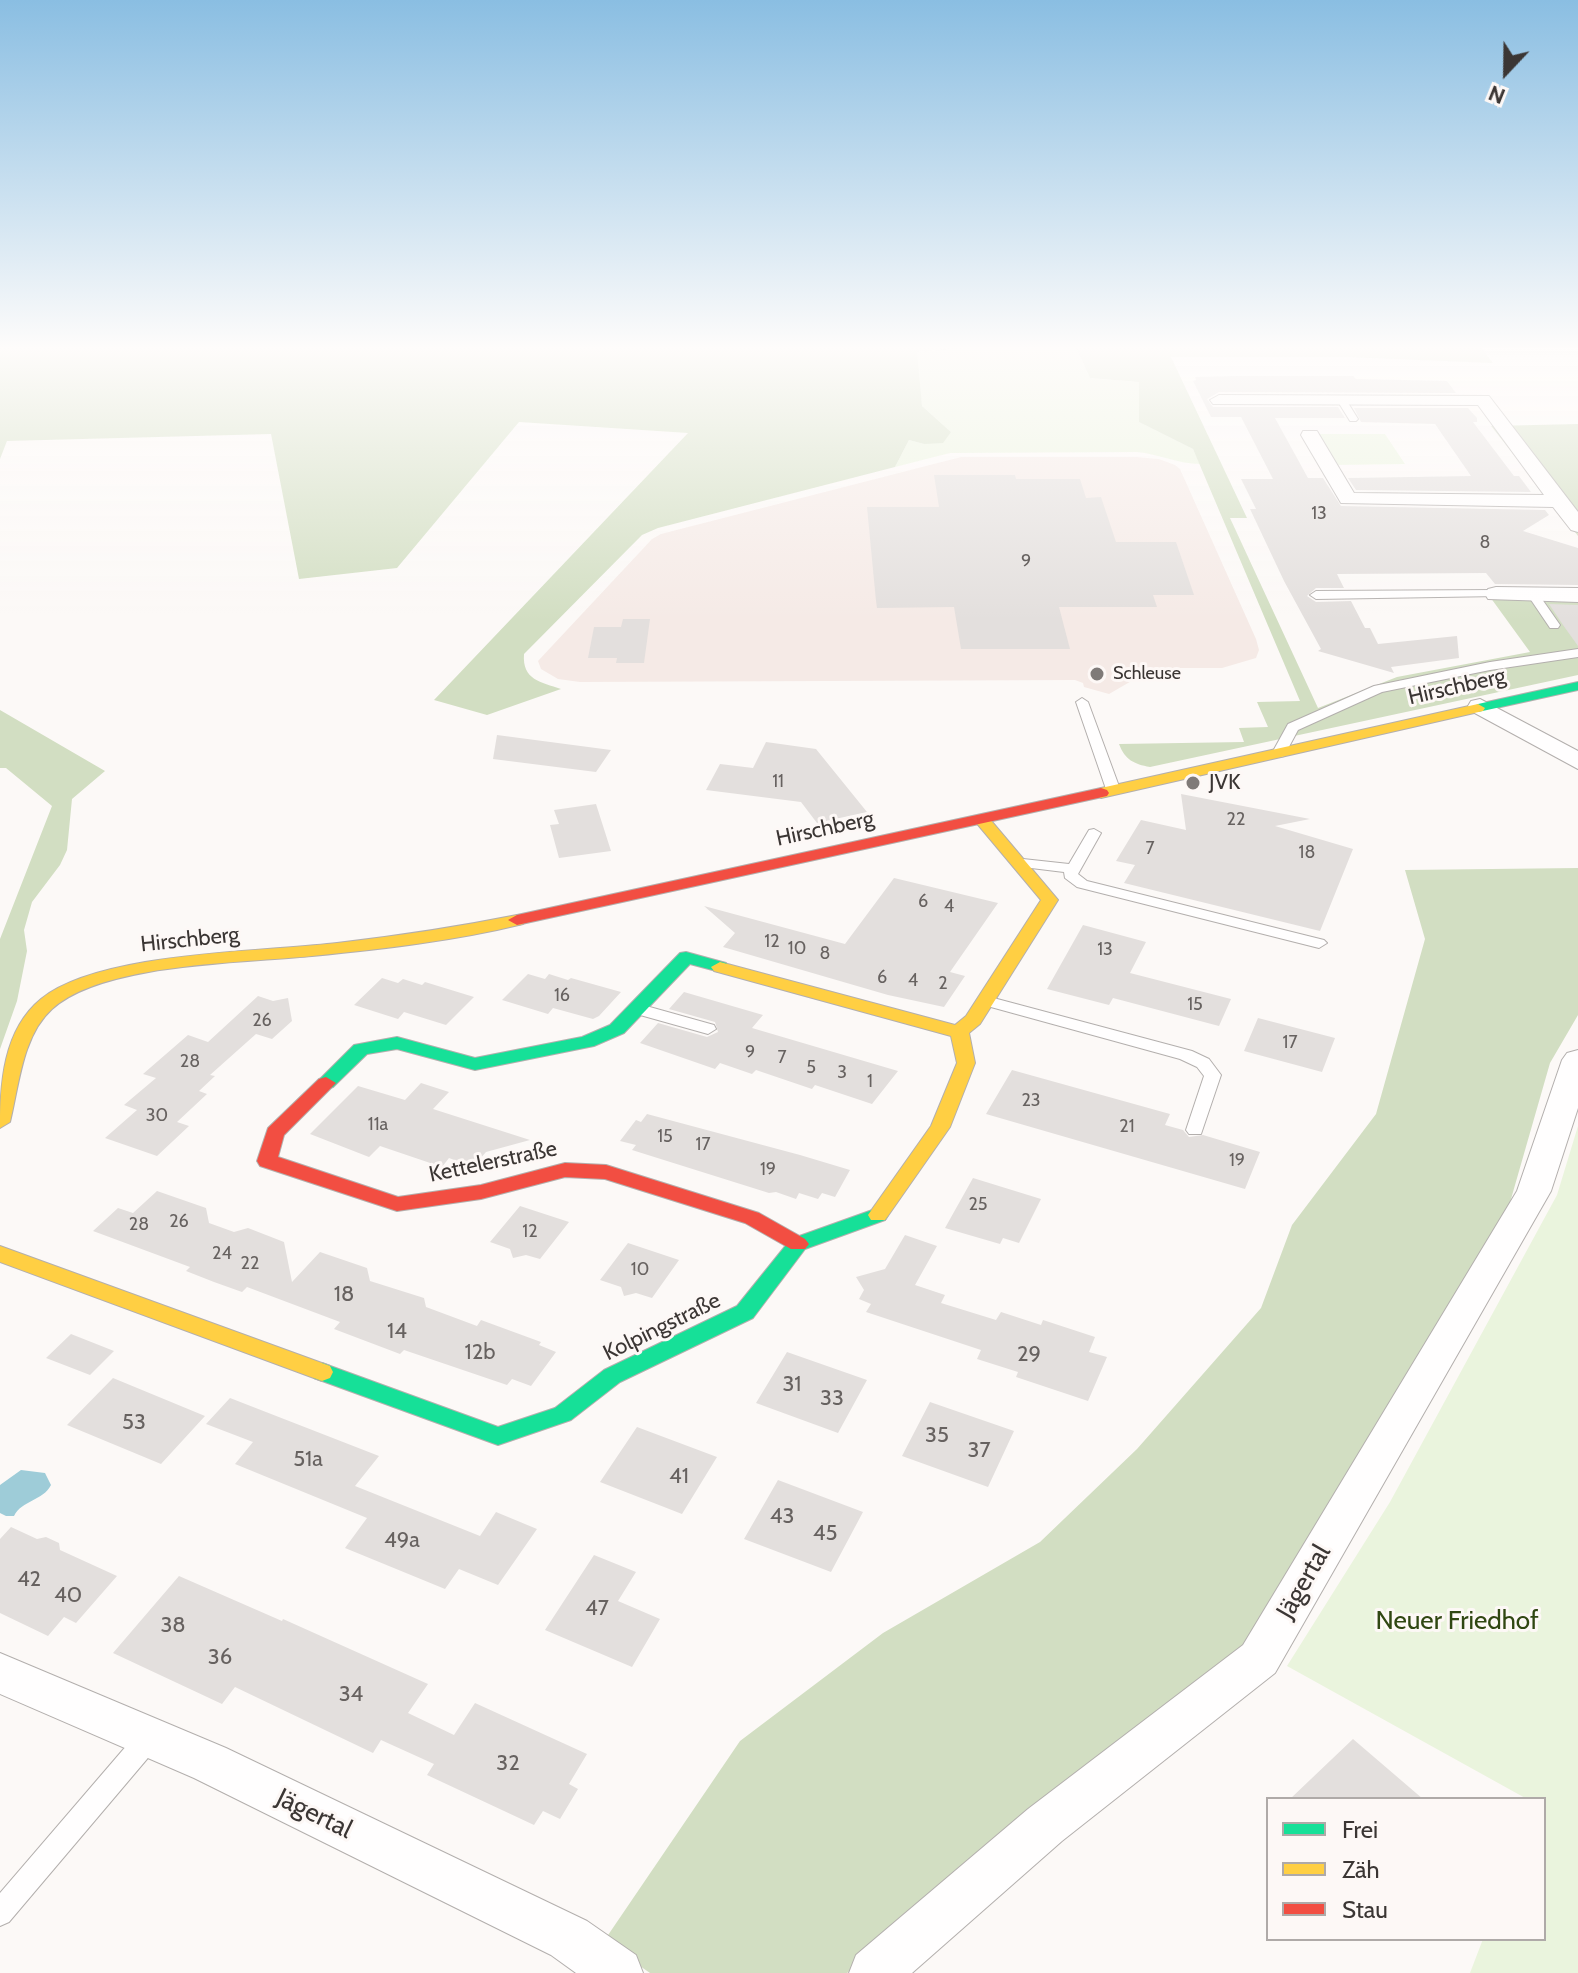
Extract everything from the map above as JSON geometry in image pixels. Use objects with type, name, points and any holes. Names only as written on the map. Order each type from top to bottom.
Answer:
[{"type":"street","points":[[1311,437],[1348,499],[1558,501]]},
{"type":"street","points":[[1511,437],[1578,526]]},
{"type":"street","points":[[1496,594],[1578,595]]},
{"type":"street","name":"Hirschberg","points":[[0,1122],[25,1031],[46,1004],[76,984],[110,973],[316,951],[496,924],[982,820],[1578,686]]},
{"type":"street","points":[[1480,706],[1578,761]]},
{"type":"street","points":[[798,1244],[877,1217],[940,1127],[966,1063],[959,1031],[973,1020],[1050,900],[982,820]]},
{"type":"street","name":"Kettelerstraße","points":[[798,1244],[752,1218],[606,1172],[565,1170],[481,1192],[397,1204],[267,1161],[275,1133],[361,1049],[397,1043],[475,1064],[587,1042],[617,1029],[686,957],[937,1028],[959,1031]]},
{"type":"street","name":"Jägertal","points":[[874,1973],[1045,1825],[1259,1659],[1534,1191],[1577,1064]]},
{"type":"street","name":"Kolpingstraße","points":[[0,1254],[498,1436],[563,1414],[612,1376],[745,1312],[798,1244]]},
{"type":"street","name":"Jägertal","points":[[0,1673],[210,1763],[569,1938],[618,1973]]},
{"type":"lane","points":[[1316,595],[1496,594]]},
{"type":"lane","points":[[1533,594],[1554,625]]},
{"type":"lane","points":[[1279,753],[1293,727],[1378,689],[1490,666],[1578,653]]},
{"type":"lane","points":[[1082,702],[1113,789]]},
{"type":"lane","points":[[1094,833],[1070,875],[1082,884],[1319,943]]},
{"type":"lane","points":[[1015,862],[1073,869]]},
{"type":"lane","points":[[985,1001],[1186,1055],[1203,1063],[1213,1075],[1195,1130]]},
{"type":"lane","points":[[637,1008],[708,1029]]},
{"type":"lane","points":[[0,1913],[150,1737]]},
{"type":"shaded area","points":[[961,457],[1136,457],[1159,459],[1175,465],[1180,469],[1256,639],[1259,650],[1256,658],[1222,668],[1154,668],[1109,694],[1084,687],[1083,683],[1075,680],[580,682],[558,679],[541,669],[538,661],[652,539],[661,534]]},
{"type":"green space","points":[[0,437],[155,437],[7,441],[0,459]]},
{"type":"green space","points":[[272,437],[506,437],[397,568],[299,579]]},
{"type":"green space","points":[[684,437],[947,437],[943,443],[924,444],[909,440],[895,467],[658,528],[642,535],[524,654],[526,669],[534,679],[561,689],[487,715],[434,700]]},
{"type":"green space","points":[[940,437],[1169,437],[1193,449],[1200,464],[1137,452],[950,453],[895,467],[909,440],[924,444]]},
{"type":"green space","points":[[1169,437],[1209,437],[1247,518],[1230,518],[1318,708],[1397,677],[1530,652],[1485,590],[1578,590],[1578,675],[1150,767],[1131,760],[1119,744],[1244,742],[1239,728],[1268,727],[1257,702],[1300,701],[1193,449]]},
{"type":"green space","points":[[1319,437],[1387,437],[1405,464],[1335,465]]},
{"type":"green space","points":[[1500,437],[1578,437],[1578,536]]},
{"type":"green space","points":[[0,710],[105,771],[72,799],[67,850],[60,865],[32,902],[24,930],[27,951],[17,1001],[0,1049],[0,939],[52,806],[6,768],[0,768]]},
{"type":"green space","points":[[1578,868],[1578,1015],[1550,1063],[1509,1206],[1241,1653],[847,1973],[650,1973],[604,1941],[740,1741],[883,1633],[1040,1542],[1137,1449],[1261,1308],[1292,1225],[1376,1114],[1425,939],[1405,870]]},
{"type":"green space","name":"Neuer Friedhof","points":[[1578,1126],[1578,1973],[1470,1973],[1482,1941],[1546,1941],[1546,1797],[1523,1797],[1287,1666],[1390,1502],[1557,1195]]},
{"type":"water","points":[[21,1470],[45,1473],[51,1485],[14,1516],[6,1516],[0,1513],[0,1485]]},
{"type":"building","points":[[1251,437],[1285,437],[1308,478],[1323,478],[1341,506],[1545,510],[1549,515],[1523,531],[1578,548],[1578,585],[1495,584],[1486,573],[1337,574],[1344,588],[1316,588],[1307,596],[1316,602],[1351,601],[1365,628],[1370,628],[1378,644],[1457,636],[1459,658],[1391,667],[1394,673],[1318,651],[1321,649],[1250,509],[1256,509],[1241,479],[1273,479]]},
{"type":"building","points":[[1444,437],[1484,437],[1514,476],[1519,476],[1531,492],[1356,490],[1348,478],[1471,476]]},
{"type":"building","points":[[934,475],[1080,479],[1086,498],[1101,497],[1116,542],[1176,542],[1194,595],[1153,595],[1157,607],[1059,607],[1070,649],[961,649],[954,607],[877,608],[867,507],[939,507]]},
{"type":"building","points":[[1549,604],[1578,605],[1578,646],[1563,625]]},
{"type":"building","points":[[623,619],[650,619],[644,663],[616,663],[617,658],[588,658],[594,627],[621,627]]},
{"type":"building","points":[[497,735],[611,750],[596,772],[493,759]]},
{"type":"building","points":[[766,742],[816,749],[867,812],[817,823],[801,802],[706,790],[720,764],[753,768]]},
{"type":"building","points":[[1181,794],[1310,819],[1275,826],[1353,849],[1320,931],[1124,883],[1135,865],[1116,861],[1141,820],[1186,830]]},
{"type":"building","points":[[596,804],[611,851],[559,858],[550,825],[559,824],[554,810]]},
{"type":"building","points":[[894,878],[998,903],[950,972],[965,976],[944,1007],[888,995],[723,947],[735,933],[704,906],[845,944]]},
{"type":"building","points":[[1083,925],[1146,942],[1130,973],[1231,999],[1219,1026],[1113,998],[1109,1005],[1047,989]]},
{"type":"building","points":[[528,974],[545,979],[549,974],[568,980],[571,978],[621,992],[593,1019],[553,1008],[548,1014],[502,1000]]},
{"type":"building","points":[[382,978],[398,983],[403,979],[422,985],[425,982],[474,997],[446,1025],[404,1012],[398,1019],[354,1005]]},
{"type":"building","points":[[684,992],[763,1015],[752,1028],[898,1071],[872,1104],[815,1085],[812,1089],[756,1070],[752,1074],[720,1063],[715,1069],[640,1043],[658,1023],[707,1037],[718,1032],[715,1022],[669,1009]]},
{"type":"building","points":[[258,996],[273,1001],[288,998],[292,1021],[272,1039],[256,1034],[210,1075],[215,1076],[199,1091],[207,1094],[177,1122],[189,1126],[157,1156],[105,1138],[137,1110],[124,1105],[156,1078],[143,1074],[188,1035],[208,1042]]},
{"type":"building","points":[[1258,1018],[1335,1038],[1322,1072],[1244,1051]]},
{"type":"building","points":[[1012,1070],[1170,1114],[1165,1125],[1183,1130],[1189,1137],[1203,1135],[1260,1152],[1245,1189],[986,1114]]},
{"type":"building","points":[[421,1083],[449,1092],[433,1109],[530,1140],[486,1152],[473,1167],[449,1158],[442,1167],[380,1146],[369,1157],[310,1134],[358,1086],[405,1100]]},
{"type":"building","points":[[647,1114],[850,1170],[835,1197],[822,1193],[818,1199],[799,1193],[796,1199],[776,1192],[769,1193],[632,1150],[636,1145],[620,1141],[636,1120],[641,1122]]},
{"type":"building","points":[[973,1178],[1041,1199],[1019,1243],[1003,1238],[1000,1244],[945,1228]]},
{"type":"building","points":[[157,1191],[206,1208],[209,1223],[234,1232],[248,1228],[284,1242],[292,1282],[320,1252],[367,1268],[370,1281],[424,1298],[426,1307],[477,1326],[481,1320],[541,1342],[539,1345],[556,1352],[531,1386],[512,1379],[507,1385],[404,1350],[400,1354],[334,1329],[340,1322],[247,1287],[242,1292],[214,1282],[186,1271],[190,1267],[93,1231],[118,1208],[133,1213]]},
{"type":"building","points":[[520,1206],[569,1222],[540,1259],[526,1255],[513,1258],[510,1249],[490,1242]]},
{"type":"building","points":[[905,1235],[937,1246],[915,1285],[945,1295],[941,1303],[996,1320],[1001,1312],[1041,1325],[1043,1320],[1095,1337],[1089,1352],[1107,1357],[1088,1401],[1016,1377],[1018,1372],[977,1359],[981,1350],[866,1312],[871,1304],[859,1299],[864,1290],[856,1277],[885,1269]]},
{"type":"building","points":[[628,1243],[679,1260],[652,1298],[636,1293],[624,1296],[621,1287],[600,1280]]},
{"type":"building","points":[[71,1334],[114,1351],[90,1375],[46,1358]]},
{"type":"building","points":[[787,1352],[867,1380],[838,1433],[756,1403]]},
{"type":"building","points":[[113,1378],[205,1416],[161,1464],[67,1425]]},
{"type":"building","points":[[230,1398],[379,1456],[355,1486],[480,1536],[496,1512],[537,1529],[498,1585],[459,1569],[445,1589],[345,1548],[367,1518],[235,1464],[253,1442],[206,1424]]},
{"type":"building","points":[[930,1402],[1014,1431],[988,1487],[902,1456]]},
{"type":"building","points":[[637,1427],[717,1457],[682,1514],[600,1482]]},
{"type":"building","points":[[778,1480],[863,1512],[831,1572],[744,1539]]},
{"type":"building","points":[[11,1527],[37,1539],[46,1537],[59,1543],[60,1550],[117,1576],[76,1623],[64,1617],[48,1636],[0,1613],[0,1539]]},
{"type":"building","points":[[594,1555],[636,1572],[618,1601],[660,1619],[632,1667],[545,1630]]},
{"type":"building","points":[[179,1576],[428,1684],[408,1713],[454,1735],[475,1703],[587,1754],[569,1784],[578,1789],[560,1819],[543,1811],[534,1825],[427,1775],[434,1764],[381,1740],[373,1753],[235,1687],[222,1704],[113,1653]]},
{"type":"building","points":[[1353,1739],[1421,1797],[1292,1797]]},
{"type":"traffic: fast","points":[[1478,708],[1578,686]]},
{"type":"traffic: fast","points":[[326,1083],[361,1049],[397,1043],[475,1064],[587,1042],[617,1029],[686,957],[720,967]]},
{"type":"traffic: fast","points":[[322,1372],[498,1436],[563,1414],[612,1376],[745,1312],[798,1244],[878,1215]]},
{"type":"traffic: slow","points":[[1101,793],[1478,708]]},
{"type":"traffic: slow","points":[[878,1215],[940,1127],[966,1063],[959,1031],[973,1020],[1050,900],[982,820]]},
{"type":"traffic: slow","points":[[0,1122],[27,1029],[46,1004],[68,990],[133,970],[363,945],[517,920]]},
{"type":"traffic: slow","points":[[720,967],[937,1028],[959,1031]]},
{"type":"traffic: slow","points":[[0,1254],[322,1372]]},
{"type":"traffic: jam","points":[[517,920],[1101,793]]},
{"type":"traffic: jam","points":[[326,1083],[275,1133],[267,1161],[397,1204],[481,1192],[565,1170],[606,1172],[752,1218],[798,1244]]},
{"type":"place","name":"Schleuse","points":[[1097,674]]},
{"type":"place","name":"JVK","points":[[1193,783]]}]
